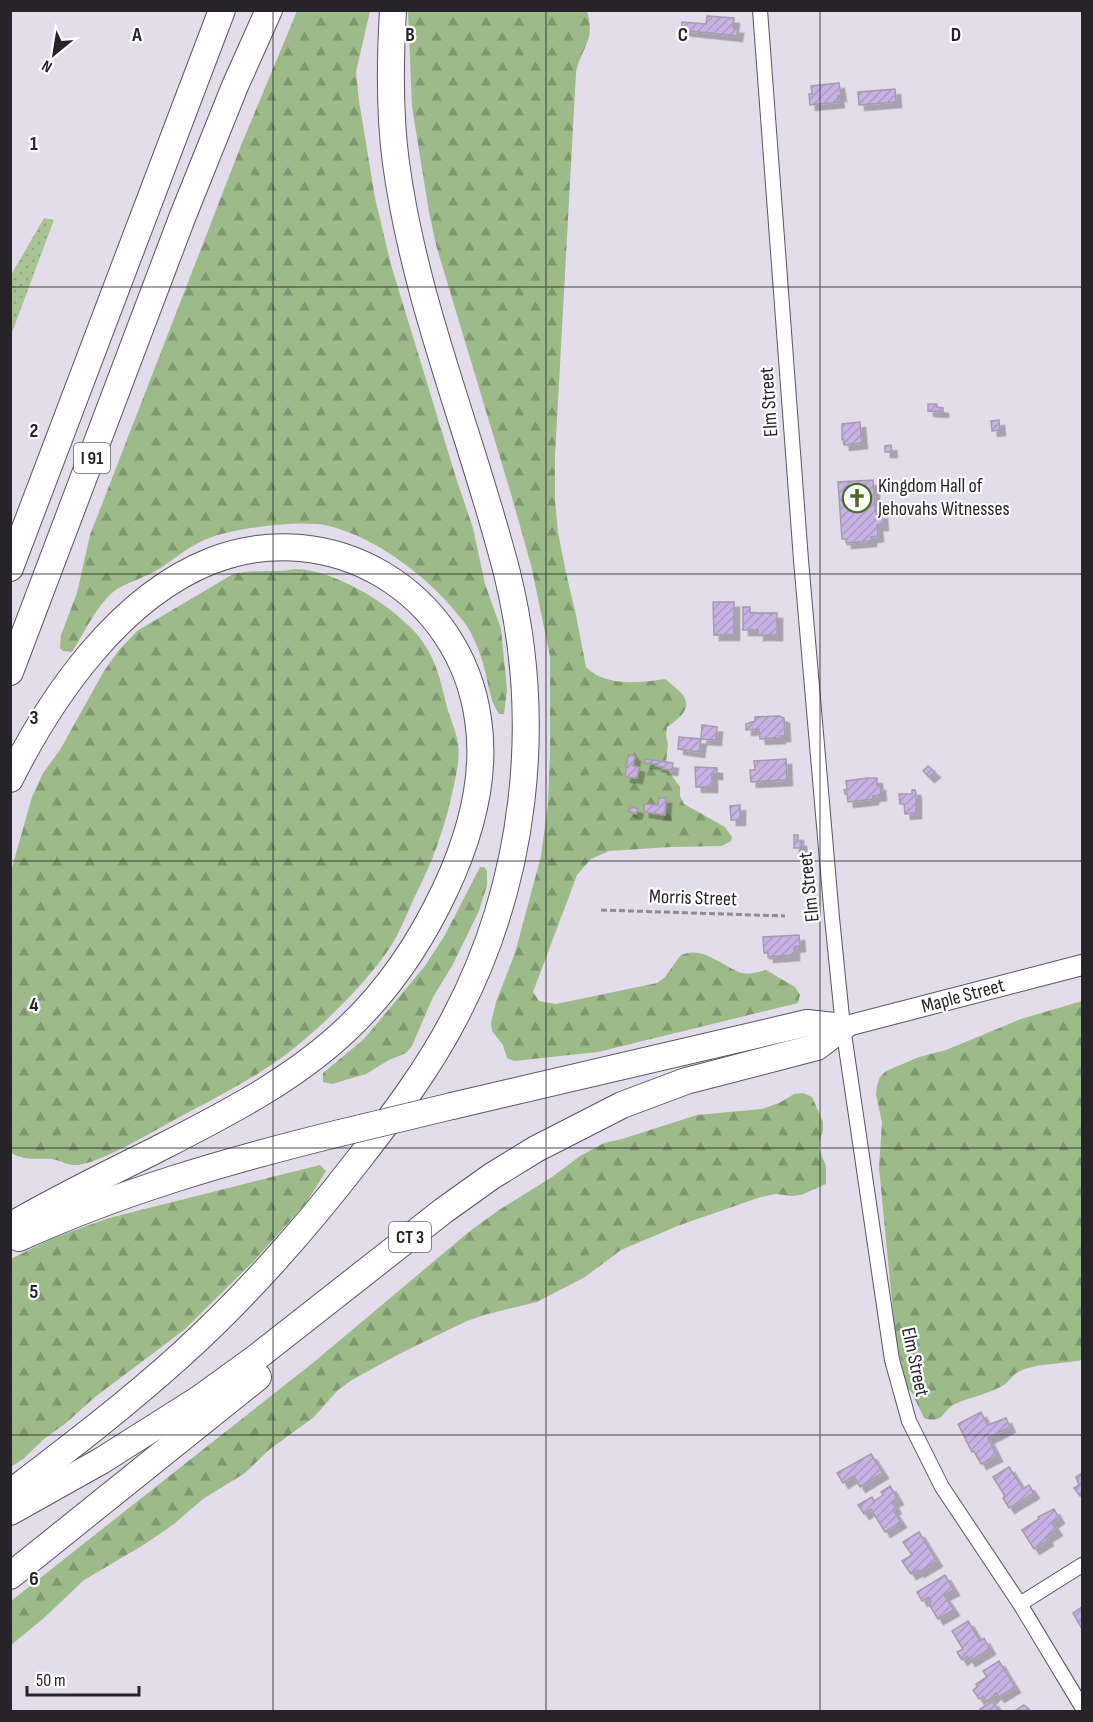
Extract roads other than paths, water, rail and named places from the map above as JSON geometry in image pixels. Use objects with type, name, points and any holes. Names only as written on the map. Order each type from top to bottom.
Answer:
[{"type":"highway","name":"I 91","points":[[10,568],[222,10]]},
{"type":"highway","name":"I 91","points":[[10,672],[182,218],[235,86],[269,10]]},
{"type":"highway","points":[[10,1493],[122,1406],[183,1353],[275,1260],[341,1182],[418,1080],[454,1020],[484,952],[508,877],[522,806],[525,763],[526,709],[521,648],[514,604],[503,560],[426,299],[406,218],[392,125],[393,10]]},
{"type":"highway","points":[[10,779],[32,737],[58,698],[110,632],[136,607],[164,586],[208,562],[236,553],[268,548],[303,548],[342,555],[381,574],[415,598],[439,624],[458,655],[473,695],[479,723],[480,759],[477,794],[459,859],[435,911],[412,950],[387,985],[364,1011],[326,1047],[291,1074],[253,1098],[10,1226]]},
{"type":"highway","name":"CT 3","points":[[10,1242],[146,1187],[340,1133],[807,1023],[843,1027]]},
{"type":"highway","name":"CT 3","points":[[10,1512],[101,1461],[171,1418],[258,1357],[462,1197],[514,1162],[565,1133],[622,1105],[686,1081],[817,1047],[843,1027]]},
{"type":"highway","points":[[10,1576],[295,1348],[315,1326],[332,1299]]},
{"type":"main road","name":"Maple Street","points":[[843,1027],[1083,965]]},
{"type":"street","name":"Elm Street","points":[[760,10],[812,699],[843,1027],[892,1360],[909,1421],[942,1487],[1020,1604],[1083,1707]]},
{"type":"street","points":[[1020,1604],[1083,1565]]},
{"type":"place","name":"Kingdom Hall of Jehovahs Witnesses","points":[[857,498]]}]
